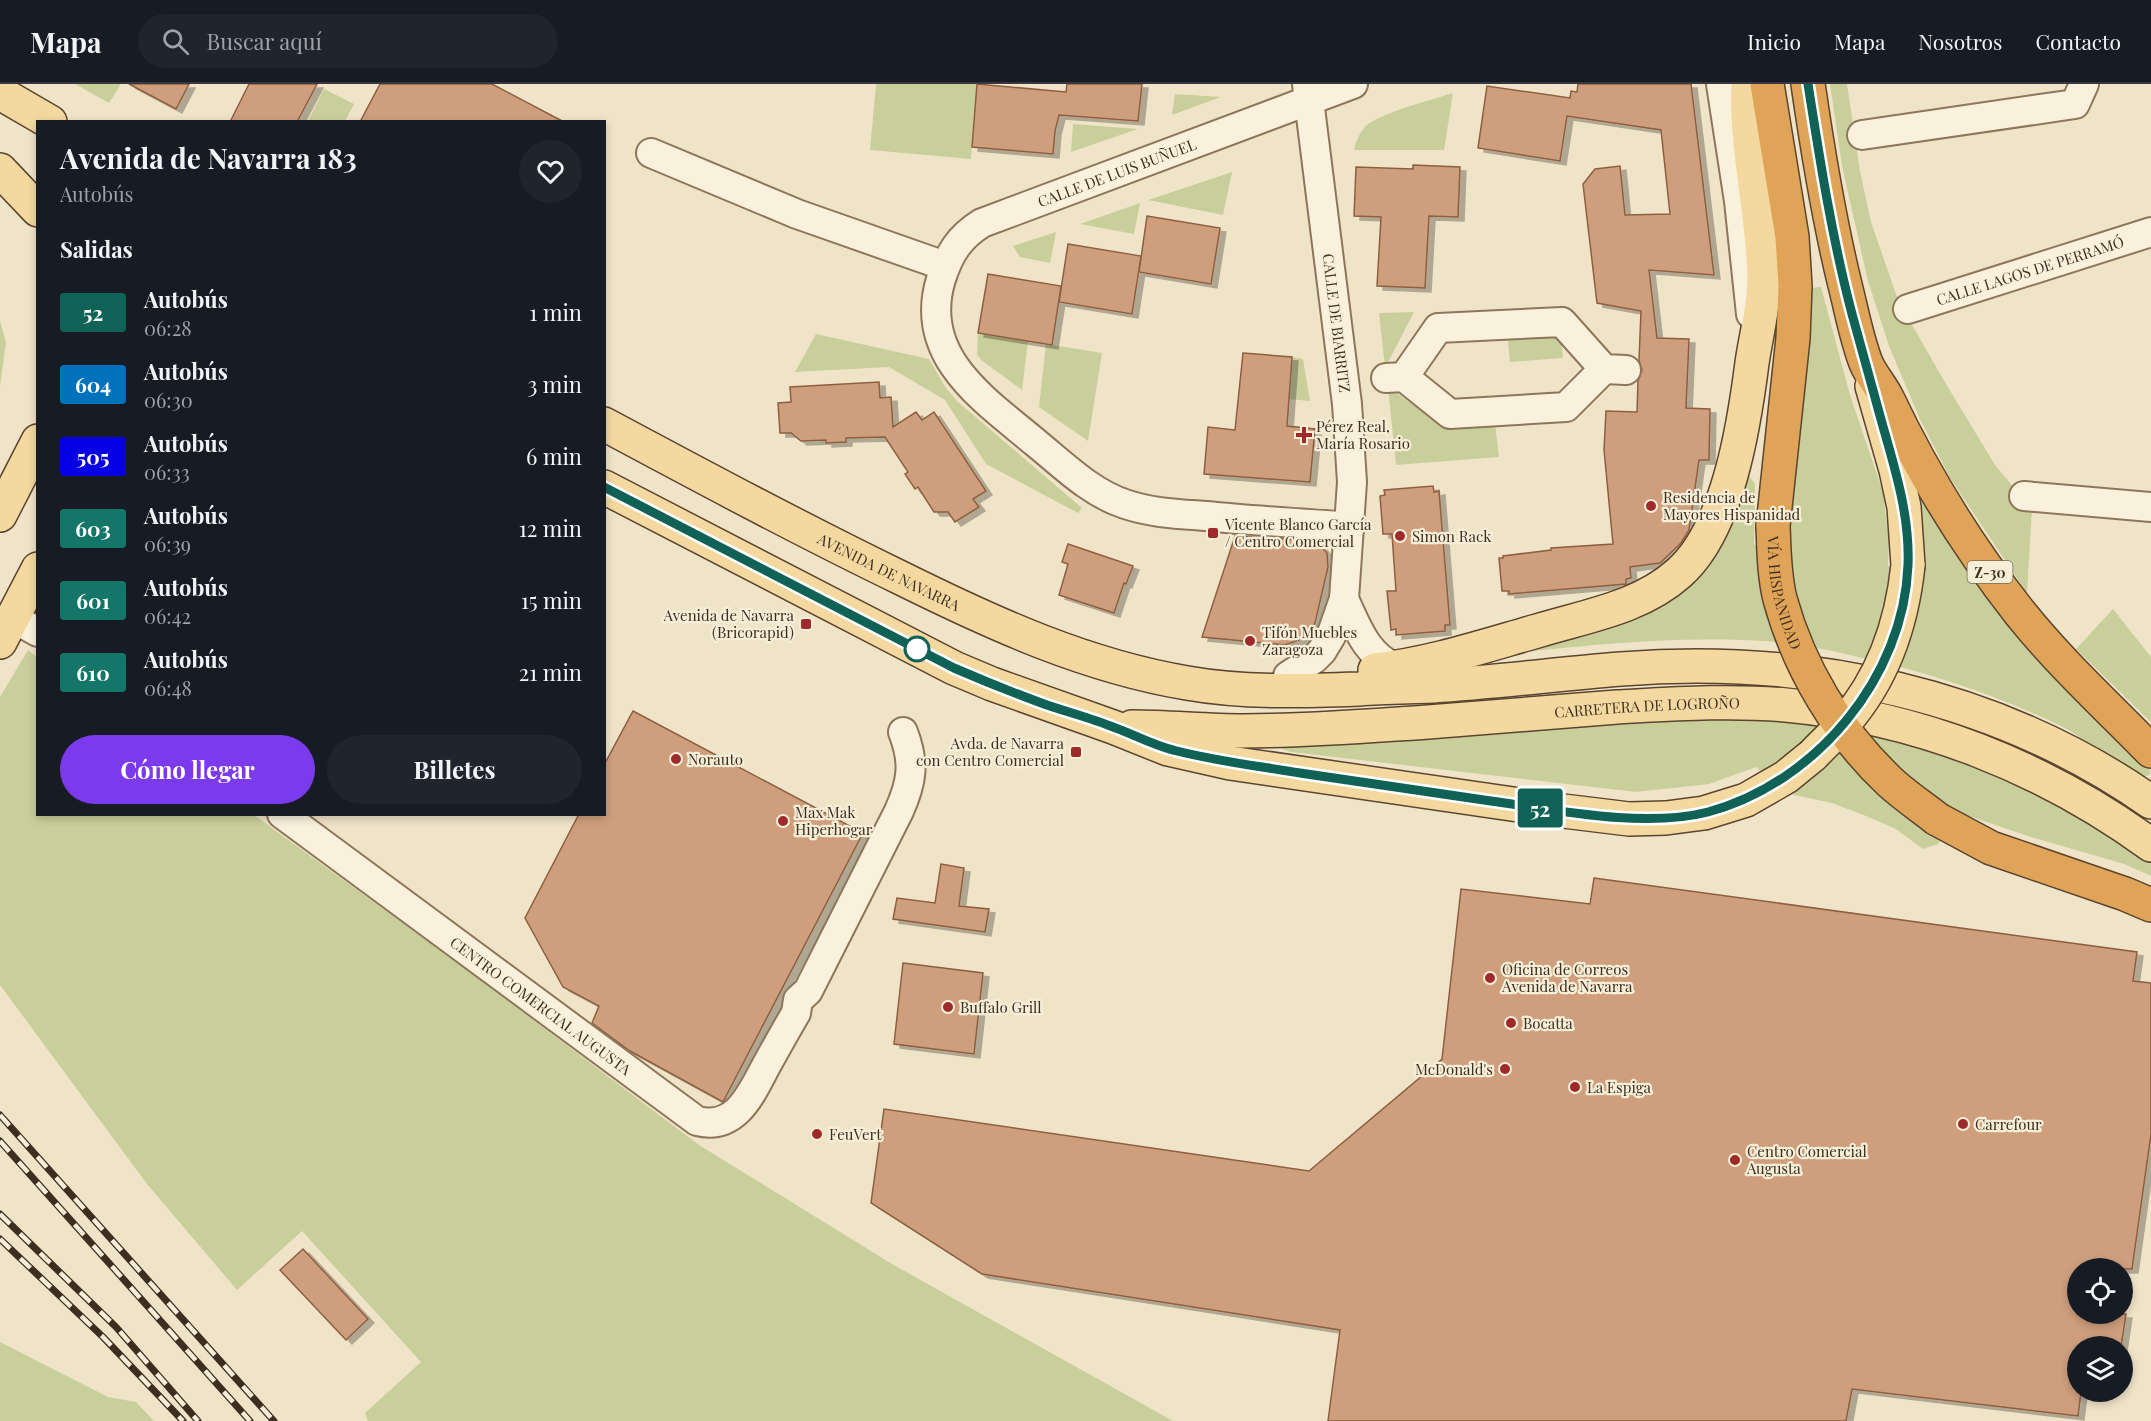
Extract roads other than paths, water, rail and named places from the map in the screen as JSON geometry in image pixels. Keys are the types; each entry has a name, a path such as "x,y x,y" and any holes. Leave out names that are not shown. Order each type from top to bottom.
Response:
{"highway":[{"name":"VÍA HISPANIDAD","path":"1767,84 1792,237 1795,286 1793,338 1773,526 1774,562 1780,597 1796,645 1810,676 1845,731 1867,759 1892,784 1937,819 1991,848 2151,905"},
{"name":"Z-30","path":"1808,84 1822,178 1836,250 1867,364 1934,488 1984,564 2021,614 2058,657 2151,751"}],"main road":[{"path":"1190,684 1238,678 1396,668 1472,650 1613,609 1647,596 1680,572 1697,553 1723,499 1744,416 1763,301 1764,277 1748,130 1748,84"},
{"path":"0,93 47,120"},
{"path":"0,162 36,182"},
{"path":"0,170 36,208"},
{"name":"Z-30","path":"1113,727 1168,749 1230,763 1629,819 1666,818 1704,813 1746,800 1786,777 1813,755 1845,722 1868,690 1884,662 1900,618 1908,564 1904,507 1867,364"},
{"name":"AVENIDA DE NAVARRA","path":"606,425 820,539 1008,629 1088,658 1190,684"},
{"path":"0,515 36,445"},
{"path":"606,488 954,668 1045,704 1113,727"},
{"path":"13,627 36,575"},
{"path":"1190,684 1236,689 1308,691 1432,686 1624,668 1703,666 1774,669 1837,676 1949,702 2019,728 2084,760 2151,802"},
{"name":"CARRETERA DE LOGROÑO","path":"1113,727 1252,731 1426,722 1680,703 1785,705 1837,711 1888,722 1957,742 2012,763 2064,788 2110,815 2151,844"}],"street":[{"name":"CALLE DE LUIS BUÑUEL","path":"1350,527 1172,513 1126,505 1108,498 1072,473 964,381 946,354 939,337 936,314 938,287 945,266 957,243 969,231 982,223 1308,92 1353,84"},
{"path":"1721,84 1739,201 1748,284 1752,363"},
{"path":"1862,135 2075,104 2084,84"},
{"name":"CALLE DE BIARRITZ","path":"1288,676 1314,659 1331,636 1344,599 1350,527 1351,449 1347,404 1308,92"},
{"path":"651,153 797,214 945,266"},
{"name":"CALLE LAGOS DE PERRAMÓ","path":"1908,309 2151,232"},
{"path":"1562,322 1615,369 1566,407 1504,417 1450,414 1395,377 1438,328 1562,322"},
{"path":"2024,496 2151,507"},
{"path":"1344,599 1367,646 1379,658 1396,668"},
{"name":"CENTRO COMERCIAL AUGUSTA","path":"285,816 696,1121 707,1124 717,1123 742,1106 796,1012 798,1000 808,991 907,793 911,778 911,760 903,732"}],"railway":[{"path":"0,1115 274,1421"},
{"path":"0,1141 250,1421"},
{"path":"0,1214 116,1327 198,1421"},
{"path":"0,1239 103,1337 183,1421"}],"place":[{"name":"Pérez Real, María Rosario","path":"1304,435"},
{"name":"Residencia de Mayores Hispanidad","path":"1651,506"},
{"name":"Vicente Blanco García / Centro Comercial","path":"1213,533"},
{"name":"Simon Rack","path":"1400,536"},
{"name":"Avenida de Navarra (Bricorapid)","path":"806,624"},
{"name":"Tifón Muebles Zaragoza","path":"1250,641"},
{"name":"Avda. de Navarra con Centro Comercial","path":"1076,752"},
{"name":"Norauto","path":"676,759"},
{"name":"Max Mak Hiperhogar","path":"783,821"},
{"name":"Oficina de Correos Avenida de Navarra","path":"1490,978"},
{"name":"Buffalo Grill","path":"948,1007"},
{"name":"Bocatta","path":"1511,1023"},
{"name":"McDonald's","path":"1505,1069"},
{"name":"La Espiga","path":"1575,1087"},
{"name":"Carrefour","path":"1963,1124"},
{"name":"FeuVert","path":"817,1134"},
{"name":"Centro Comercial Augusta","path":"1735,1160"}]}
